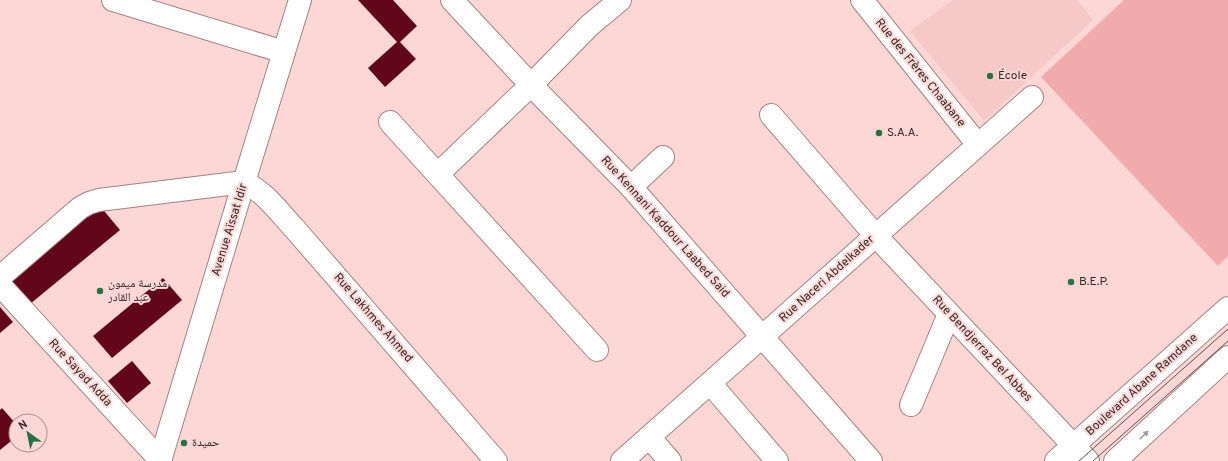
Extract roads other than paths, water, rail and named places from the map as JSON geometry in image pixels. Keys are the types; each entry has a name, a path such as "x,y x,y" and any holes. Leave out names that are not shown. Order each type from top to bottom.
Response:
{"street":[{"path":"113,0 284,52"},
{"name":"Avenue Aïssat Idir","path":"161,461 300,0"},
{"name":"Rue Kennani Kaddour Laabed Said","path":"452,0 631,187 871,461"},
{"path":"438,174 590,25 620,0"},
{"name":"Rue des Frères Chaabane","path":"862,0 978,145"},
{"name":"Rue Naceri Abdelkader","path":"622,461 1032,97"},
{"name":"Rue Bendjerraz Bel Abbes","path":"771,115 876,236 1081,453"},
{"path":"390,122 597,350"},
{"path":"631,187 663,157"},
{"path":"0,277 80,208 90,203 99,200 244,182"},
{"name":"Rue Lakhmes Ahmed","path":"244,182 251,185 265,197 294,228 496,461"},
{"name":"Rue Sayad Adda","path":"0,286 161,461"},
{"name":"Boulevard Abane Ramdane","path":"1056,461 1081,453 1228,308"},
{"path":"911,405 949,314"},
{"path":"1115,461 1228,357"},
{"path":"710,383 777,461"},
{"path":"649,437 670,461"}],"tram line":[{"path":"1079,461 1228,329"},
{"path":"1093,461 1228,341"}],"place":[{"name":"École","path":"990,76"},
{"name":"S.A.A.","path":"879,133"},
{"name":"B.E.P.","path":"1071,282"},
{"name":"مدرسة ميمون عبد القادر","path":"100,291"},
{"name":"حميدة","path":"184,443"}]}
